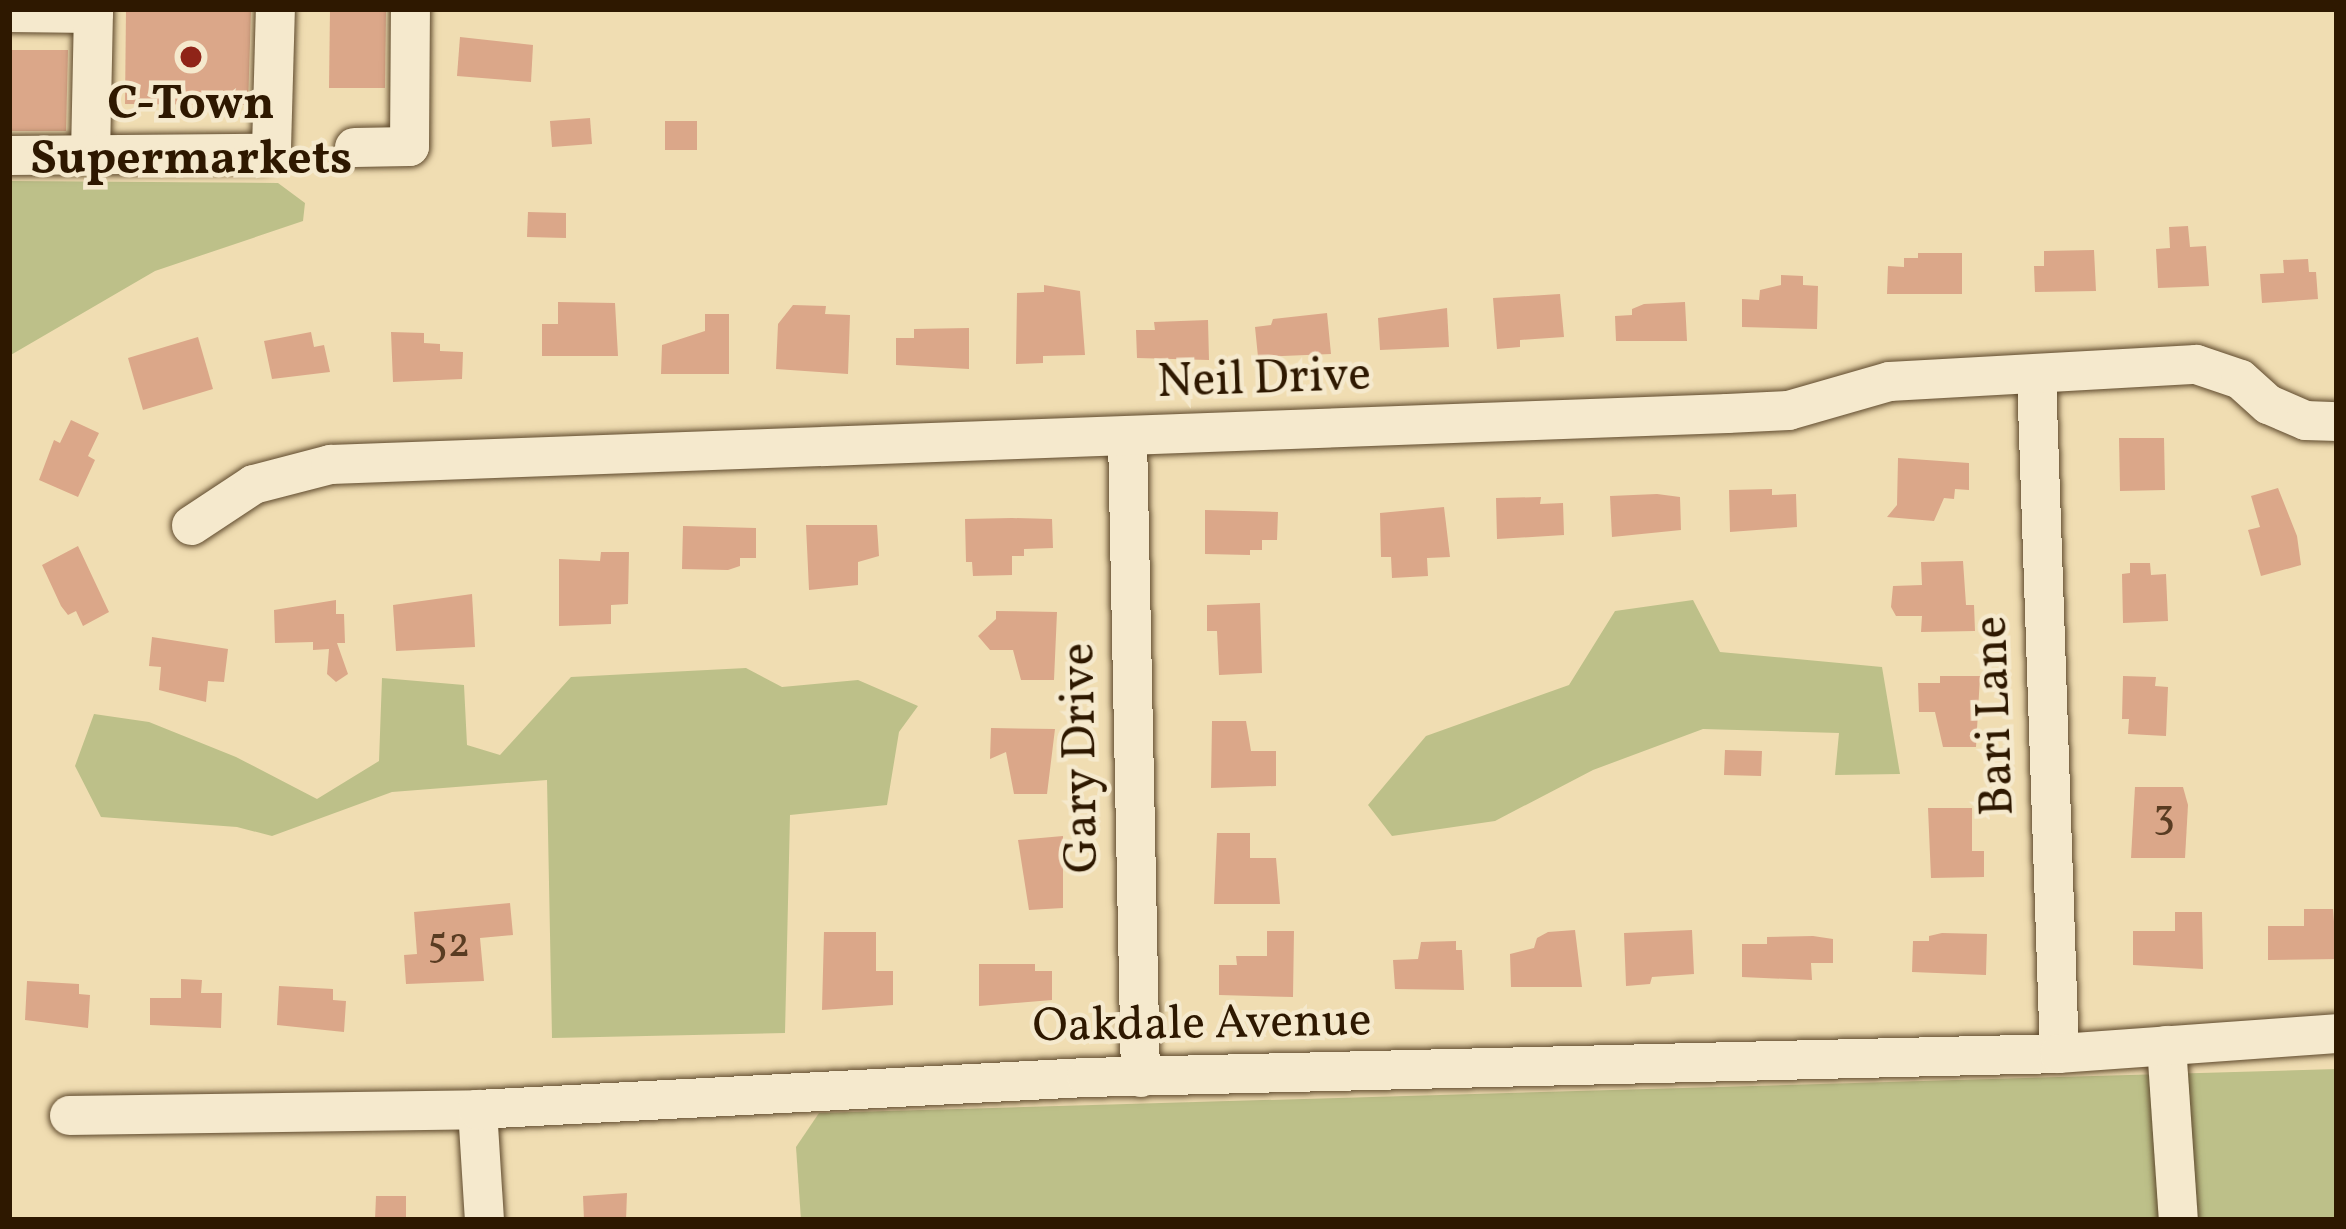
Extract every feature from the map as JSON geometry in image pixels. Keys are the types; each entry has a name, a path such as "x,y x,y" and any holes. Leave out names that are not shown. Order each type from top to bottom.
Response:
{"street":[{"path":"9,155 261,153 271,148 275,9"},
{"path":"354,147 409,146 410,9"},
{"path":"9,12 93,11 90,154"},
{"name":"Neil Drive","path":"191,525 253,484 330,464 1788,410 1889,381 2196,364 2240,379 2268,404 2305,420 2337,421"},
{"name":"Bari Lane","path":"2036,375 2059,1053"},
{"name":"Gary Drive","path":"1126,436 1140,1077"},
{"name":"Oakdale Avenue","path":"69,1115 477,1108 1140,1077 2059,1053 2337,1033"},
{"path":"2167,1045 2178,1220"},
{"path":"477,1108 484,1220"}],"green space":[{"path":"9,181 278,183 305,203 303,221 155,271 9,356"},
{"path":"1693,600 1720,652 1882,667 1900,774 1835,775 1839,733 1703,729 1593,770 1495,821 1392,836 1368,805 1426,736 1569,685 1615,611"},
{"path":"746,668 782,687 858,680 918,706 899,732 887,805 790,815 785,1033 552,1038 547,780 392,792 272,836 237,827 101,817 75,766 94,714 149,722 236,757 317,799 379,761 382,678 464,685 467,745 500,755 571,677"},
{"path":"2337,1069 2337,1220 801,1220 796,1147 819,1113"}],"building":[{"name":"C‑Town Supermarkets","path":"126,9 251,9 248,105 125,104"},
{"path":"330,9 386,9 385,88 329,88"},
{"path":"460,37 533,45 531,82 457,76"},
{"path":"9,50 68,50 66,131 9,131"},
{"path":"590,118 592,144 552,147 550,121"},
{"path":"665,121 697,121 697,150 665,150"},
{"path":"528,212 566,213 566,238 527,237"},
{"path":"2188,226 2190,247 2206,246 2209,286 2158,288 2156,249 2170,248 2169,227"},
{"path":"2094,250 2096,291 2035,292 2034,266 2044,266 2044,251"},
{"path":"1918,253 1962,253 1962,294 1887,294 1888,266 1904,267 1904,258 1918,258"},
{"path":"2308,259 2309,272 2316,272 2318,299 2262,303 2260,274 2284,273 2283,260"},
{"path":"1781,275 1803,276 1803,285 1818,286 1817,329 1742,327 1742,299 1759,300 1760,290 1781,285"},
{"path":"1044,285 1080,291 1085,355 1043,356 1043,363 1016,364 1017,293 1044,292"},
{"path":"1560,294 1564,337 1520,340 1520,347 1497,349 1493,298"},
{"path":"558,302 615,303 618,356 542,356 542,324 558,324"},
{"path":"1685,302 1687,341 1616,341 1615,316 1632,315 1632,309 1644,304"},
{"path":"793,305 826,306 825,314 850,315 848,374 776,369 778,324"},
{"path":"1447,308 1449,347 1380,350 1378,318"},
{"path":"1327,313 1331,354 1258,357 1255,327 1271,325 1273,319"},
{"path":"705,314 729,314 729,374 661,374 662,345 705,331"},
{"path":"1208,320 1209,360 1137,358 1136,330 1155,330 1154,322"},
{"path":"969,328 969,369 896,365 896,338 914,338 914,329"},
{"path":"311,332 314,347 324,345 330,372 272,379 264,341"},
{"path":"391,332 424,333 424,343 440,344 440,351 463,352 462,379 393,382"},
{"path":"198,337 213,389 143,410 128,358"},
{"path":"71,420 99,433 88,456 95,460 78,497 39,480 54,440 60,443"},
{"path":"2119,438 2164,438 2165,490 2120,491"},
{"path":"1898,458 1969,463 1969,490 1955,489 1954,499 1944,498 1934,521 1887,517 1897,505"},
{"path":"2278,488 2297,536 2301,565 2261,576 2248,530 2260,527 2251,496"},
{"path":"1772,489 1772,495 1796,494 1797,527 1730,532 1729,490"},
{"path":"1610,496 1680,497 1681,530 1612,537"},
{"path":"1541,497 1540,504 1563,503 1564,535 1497,539 1496,498"},
{"path":"1444,507 1450,557 1427,558 1428,576 1392,578 1391,557 1381,557 1380,513"},
{"path":"1205,510 1278,512 1277,540 1262,540 1262,550 1250,550 1250,555 1205,554"},
{"path":"965,519 1052,519 1053,548 1024,549 1024,556 1012,556 1012,575 973,576 972,562 966,562"},
{"path":"806,525 877,525 879,556 858,562 858,585 809,590"},
{"path":"683,526 756,528 756,558 740,558 740,566 728,570 682,569"},
{"path":"78,546 109,612 83,626 76,611 68,615 61,606 42,565"},
{"path":"601,552 629,552 628,604 611,605 611,624 559,626 559,559 600,561"},
{"path":"1963,561 1966,605 1974,605 1975,631 1921,632 1922,616 1896,616 1891,607 1893,586 1922,585 1921,562"},
{"path":"2130,563 2150,563 2151,575 2166,574 2168,621 2123,623 2122,574 2130,573"},
{"path":"472,594 475,647 396,651 393,605"},
{"path":"336,600 336,614 344,614 345,643 337,643 348,674 336,682 327,674 329,649 313,650 313,642 275,643 274,610"},
{"path":"1260,603 1262,673 1219,675 1217,631 1207,631 1207,605"},
{"path":"996,611 1057,612 1054,680 1021,680 1013,650 990,650 978,636 996,619"},
{"path":"152,637 228,649 224,682 208,681 206,702 159,690 161,667 149,666"},
{"path":"1940,676 1980,676 1976,747 1943,747 1935,712 1919,712 1918,683 1940,683"},
{"path":"2123,676 2156,677 2155,686 2168,687 2166,736 2128,734 2129,719 2122,719"},
{"path":"1212,721 1246,721 1251,751 1276,751 1276,786 1211,788"},
{"path":"991,728 1055,729 1047,794 1014,794 1006,752 990,759"},
{"path":"1725,750 1762,751 1761,776 1724,775"},
{"path":"2135,787 2183,787 2188,805 2185,858 2131,858"},
{"path":"1928,808 1972,808 1972,851 1984,851 1984,877 1931,878"},
{"path":"1217,833 1250,833 1250,858 1276,858 1280,904 1214,904"},
{"path":"1063,836 1063,908 1029,910 1018,840"},
{"path":"510,903 513,935 480,938 484,981 406,984 404,955 417,954 414,912"},
{"path":"2304,909 2333,909 2337,959 2268,960 2268,926 2304,926"},
{"path":"2175,912 2202,912 2203,969 2133,965 2133,931 2175,931"},
{"path":"1575,930 1582,987 1511,987 1510,954 1534,948 1537,938 1548,932"},
{"path":"1692,930 1694,974 1652,977 1650,984 1626,986 1624,933"},
{"path":"1267,931 1294,931 1293,997 1219,995 1219,965 1237,965 1236,956 1267,956"},
{"path":"824,932 876,932 876,971 893,971 893,1005 822,1010"},
{"path":"1987,934 1986,975 1912,972 1913,941 1929,941 1929,936"},
{"path":"1767,937 1833,939 1833,963 1811,963 1812,980 1742,977 1742,944 1767,944"},
{"path":"1456,941 1456,950 1462,950 1464,990 1395,989 1393,960 1418,959 1421,942"},
{"path":"979,964 1035,964 1035,971 1052,971 1052,1000 979,1006"},
{"path":"181,979 202,980 201,993 222,993 221,1028 150,1025 150,998 181,998"},
{"path":"27,981 79,984 79,994 90,995 88,1028 25,1020"},
{"path":"279,986 333,989 333,1000 346,1001 344,1032 277,1025"},
{"path":"627,1193 626,1220 584,1220 583,1196"},
{"path":"376,1196 406,1196 406,1220 375,1220"}],"place":[{"name":"C‑Town Supermarkets","path":"191,57"}]}
